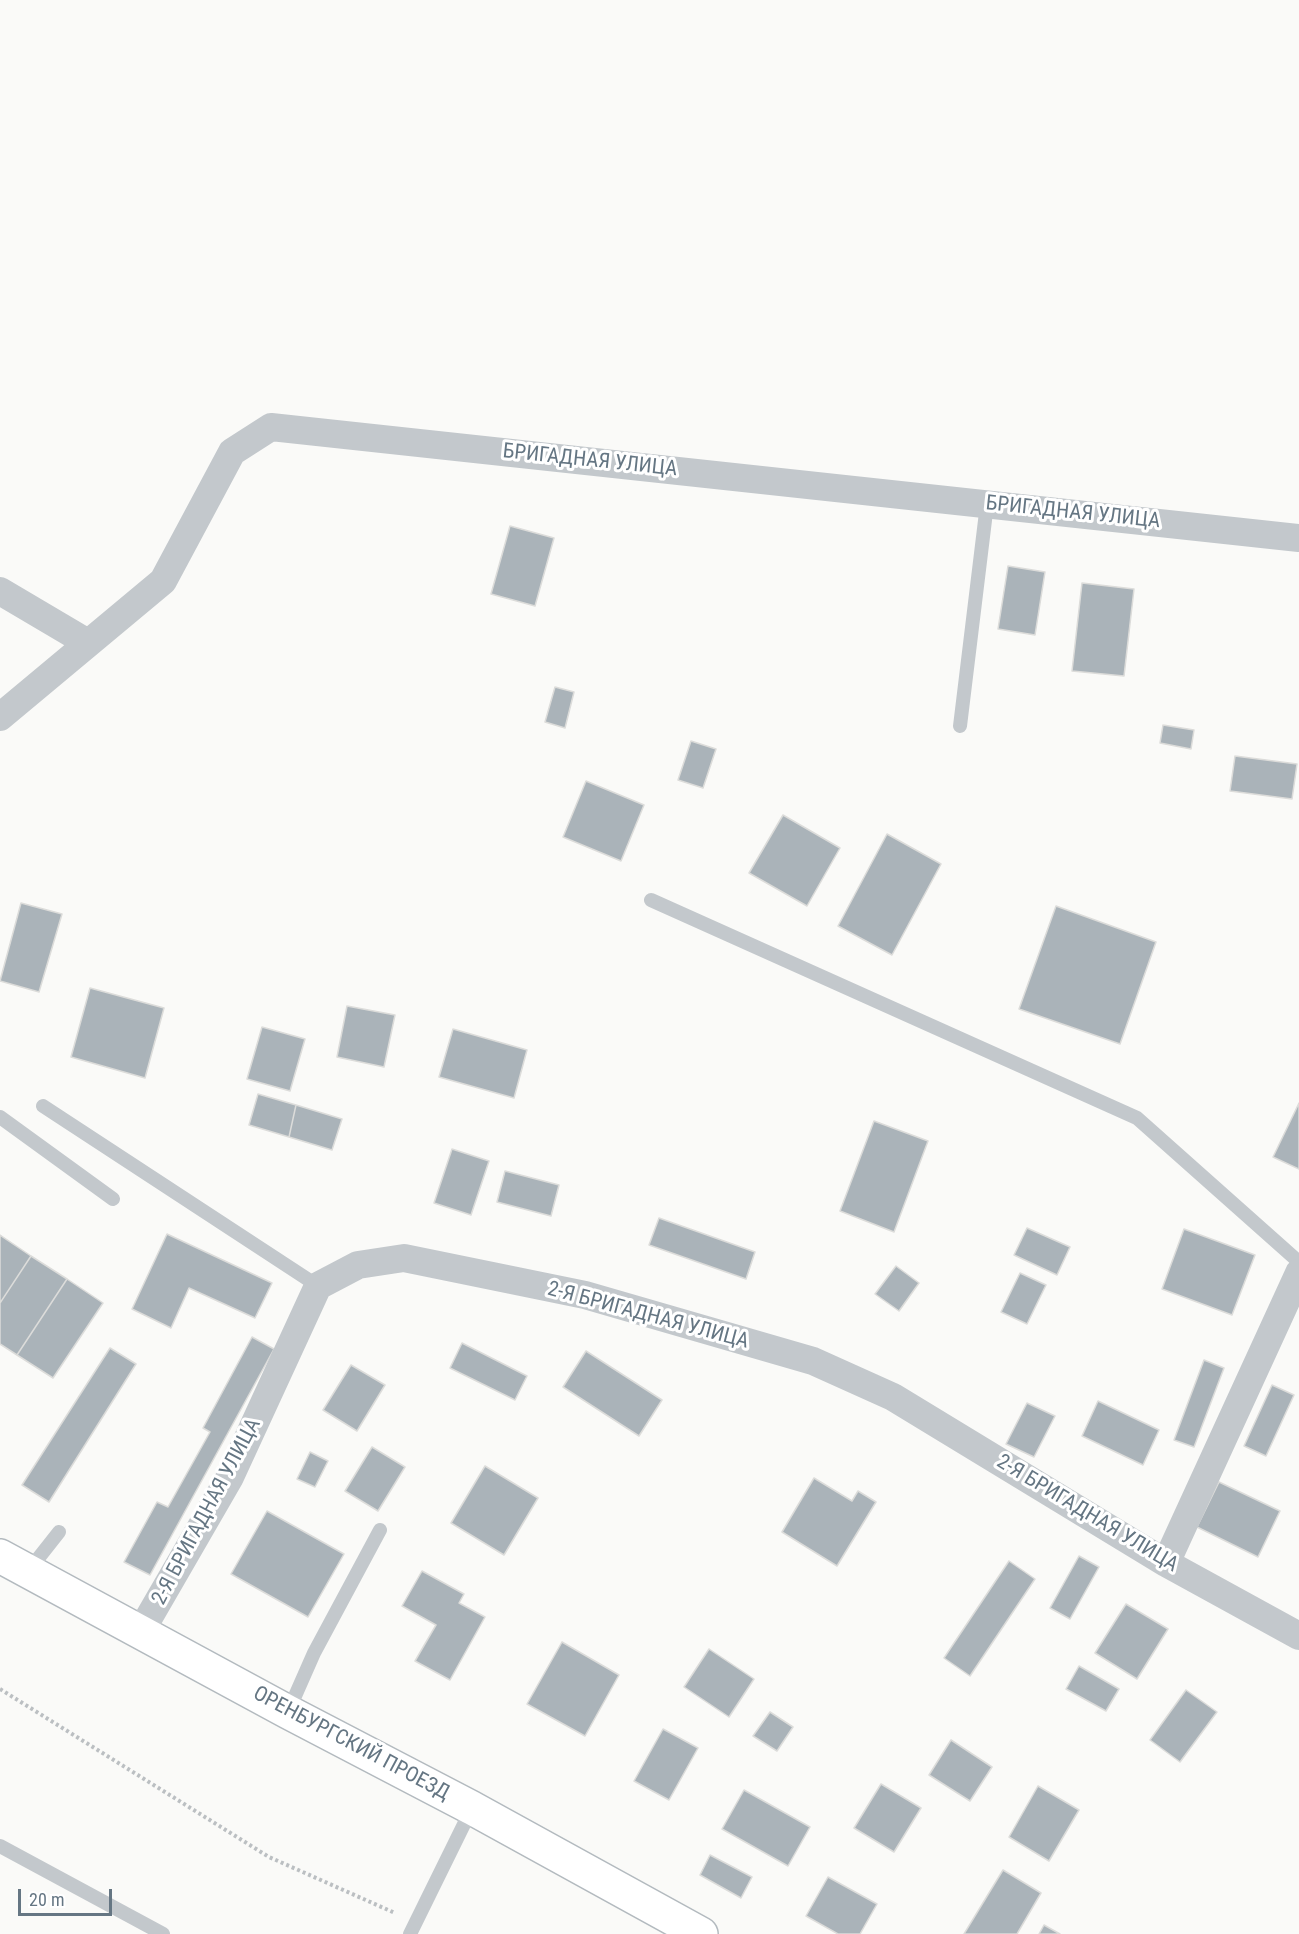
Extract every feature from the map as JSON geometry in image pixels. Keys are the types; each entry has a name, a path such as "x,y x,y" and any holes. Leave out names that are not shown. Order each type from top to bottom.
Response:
{"main road":[{"name":"ОРЕНБУРГСКИЙ ПРОЕЗД","path":"0,1556 288,1712 472,1808 701,1934"}],"street":[{"name":"БРИГАДНАЯ УЛИЦА","path":"0,717 163,581 232,452 271,427 1299,538"},
{"path":"0,591 88,643"},
{"name":"2-Я БРИГАДНАЯ УЛИЦА","path":"141,1631 230,1477 318,1286 358,1265 404,1258 585,1295 813,1361 893,1396 1166,1563 1299,1636"},
{"path":"1166,1563 1299,1273"}],"lane":[{"path":"960,726 987,504"},
{"path":"651,900 1137,1118 1299,1262"},
{"path":"43,1106 318,1286"},
{"path":"0,1117 114,1199"},
{"path":"288,1712 314,1653 380,1530"},
{"path":"29,1570 59,1532"},
{"path":"413,1928 472,1808"},
{"path":"0,1845 163,1934"}],"path":[{"path":"0,1689 269,1857 413,1928"}],"building":[{"path":"510,526 554,538 535,606 491,594"},
{"path":"1008,566 1045,572 1035,635 998,629"},
{"path":"1082,583 1134,589 1124,676 1072,671"},
{"path":"555,687 574,692 565,728 545,722"},
{"path":"1163,725 1194,730 1191,749 1160,743"},
{"path":"691,741 716,749 703,788 678,780"},
{"path":"1235,756 1297,764 1292,799 1230,791"},
{"path":"586,781 644,805 621,861 563,837"},
{"path":"783,815 840,848 807,906 749,873"},
{"path":"887,834 941,864 892,955 838,926"},
{"path":"21,903 62,914 39,992 0,981"},
{"path":"1056,906 1156,942 1120,1044 1019,1009"},
{"path":"90,988 164,1008 145,1078 71,1057"},
{"path":"347,1006 395,1015 384,1067 337,1057"},
{"path":"262,1027 305,1039 290,1091 247,1079"},
{"path":"453,1029 527,1050 514,1098 439,1077"},
{"path":"258,1094 296,1105 289,1137 249,1125"},
{"path":"1299,1103 1299,1169 1273,1157"},
{"path":"296,1105 342,1119 332,1150 289,1137"},
{"path":"874,1121 928,1141 894,1232 840,1211"},
{"path":"452,1149 489,1161 471,1215 434,1203"},
{"path":"505,1171 559,1185 551,1216 497,1202"},
{"path":"659,1218 755,1252 746,1279 649,1245"},
{"path":"1027,1228 1070,1247 1057,1275 1014,1255"},
{"path":"1184,1229 1255,1255 1232,1315 1162,1289"},
{"path":"167,1234 272,1283 255,1318 189,1288 171,1328 132,1309"},
{"path":"0,1235 31,1256 0,1303"},
{"path":"31,1256 67,1279 17,1355 0,1344 0,1303"},
{"path":"896,1266 919,1283 899,1311 875,1294"},
{"path":"1020,1273 1046,1285 1027,1324 1001,1312"},
{"path":"67,1279 103,1303 53,1378 17,1355"},
{"path":"252,1337 274,1349 150,1575 124,1562 157,1502 168,1507 210,1432 203,1428"},
{"path":"462,1343 527,1376 515,1400 450,1368"},
{"path":"110,1348 136,1364 49,1502 22,1485"},
{"path":"586,1351 662,1400 639,1436 563,1387"},
{"path":"1204,1360 1224,1368 1194,1447 1174,1440"},
{"path":"351,1365 385,1385 357,1431 323,1410"},
{"path":"1272,1385 1294,1395 1266,1456 1244,1446"},
{"path":"1098,1401 1159,1430 1143,1465 1082,1436"},
{"path":"1027,1403 1055,1416 1034,1457 1006,1444"},
{"path":"372,1447 405,1467 378,1511 345,1491"},
{"path":"310,1452 328,1461 315,1487 297,1479"},
{"path":"485,1466 538,1498 504,1555 451,1523"},
{"path":"814,1478 852,1501 858,1491 876,1502 837,1566 782,1532"},
{"path":"1219,1482 1280,1511 1258,1557 1197,1527"},
{"path":"267,1511 344,1554 308,1617 231,1574"},
{"path":"1079,1556 1099,1567 1070,1619 1050,1608"},
{"path":"1009,1561 1035,1579 970,1676 944,1658"},
{"path":"422,1571 464,1594 459,1603 485,1617 450,1680 415,1661 436,1625 402,1606"},
{"path":"1126,1604 1168,1629 1137,1679 1095,1653"},
{"path":"562,1642 619,1675 585,1736 527,1704"},
{"path":"709,1649 754,1679 729,1717 684,1687"},
{"path":"1079,1666 1119,1689 1106,1711 1066,1689"},
{"path":"1186,1690 1217,1712 1180,1762 1150,1740"},
{"path":"770,1712 793,1727 777,1751 753,1736"},
{"path":"663,1729 698,1748 669,1800 634,1781"},
{"path":"951,1740 992,1767 970,1801 929,1775"},
{"path":"881,1784 921,1808 894,1852 854,1828"},
{"path":"1038,1786 1079,1810 1049,1861 1009,1837"},
{"path":"744,1790 810,1827 788,1866 722,1829"},
{"path":"710,1855 752,1877 741,1898 700,1875"},
{"path":"1003,1870 1041,1893 1017,1934 964,1934"},
{"path":"828,1877 877,1904 860,1934 838,1934 806,1916"},
{"path":"1044,1925 1060,1934 1039,1934"}]}
